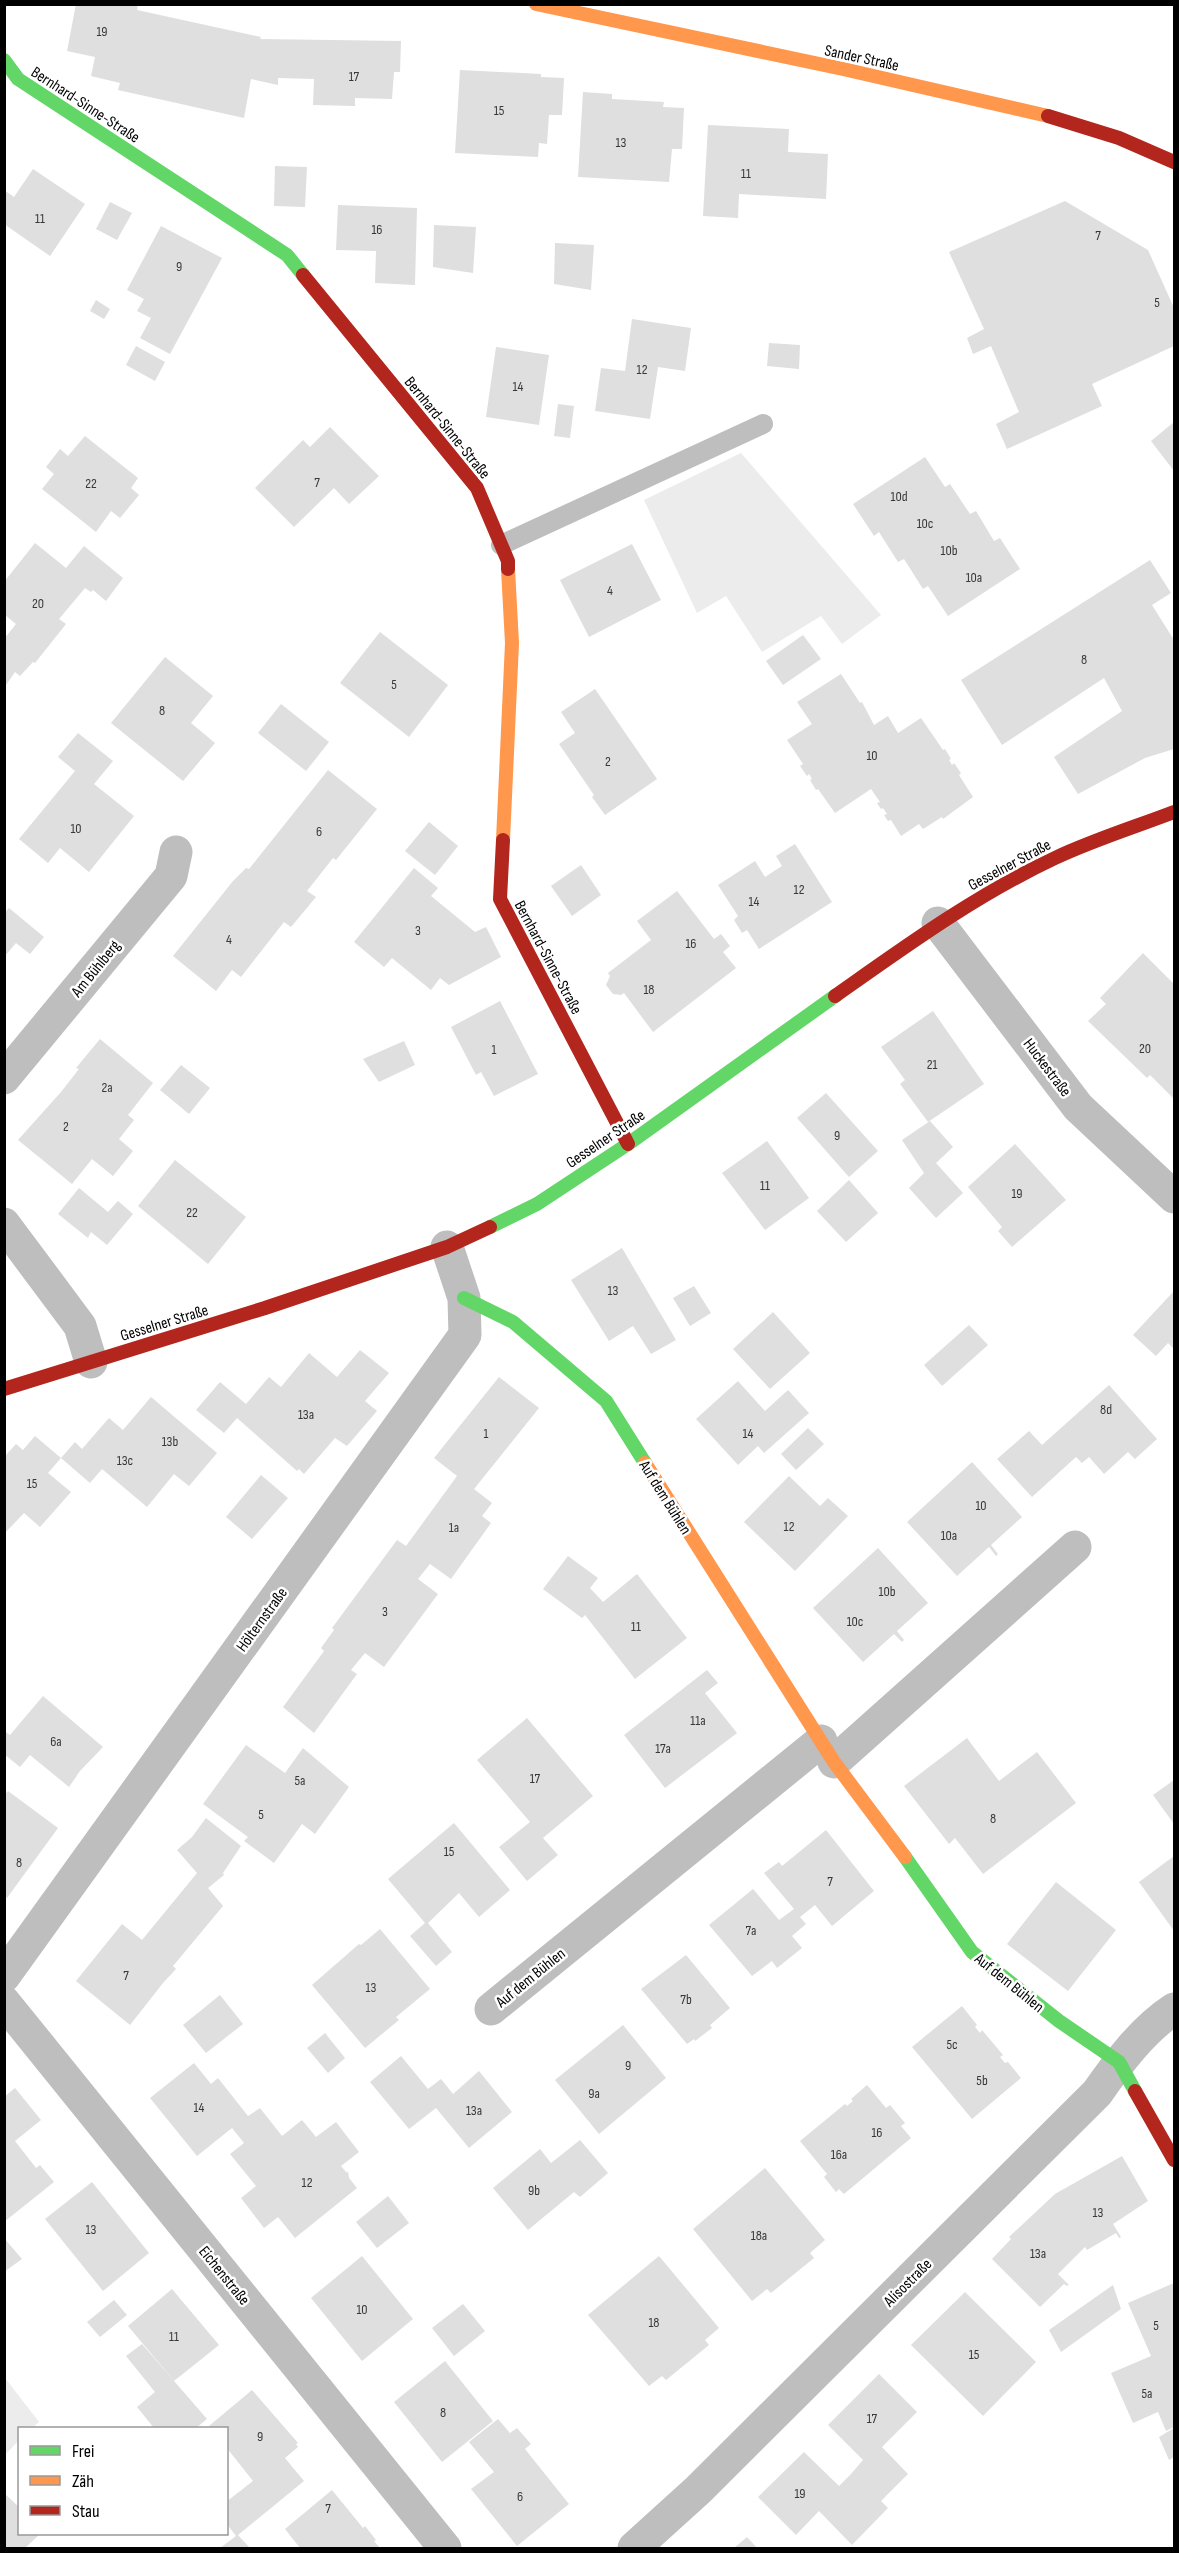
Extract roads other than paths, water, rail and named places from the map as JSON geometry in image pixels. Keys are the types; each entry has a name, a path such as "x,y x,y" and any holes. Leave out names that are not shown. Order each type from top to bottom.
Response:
{"street":[{"name":"Sander Straße","path":"536,4 909,84 1078,123 1174,162"},
{"name":"Bernhard-Sinne-Straße","path":"4,60 18,79 287,255 477,488 508,561 512,643 500,899 628,1144"},
{"name":"Gesselner Straße","path":"4,1389 265,1308 447,1247 537,1204 628,1144 938,923 991,891 1056,857 1174,812"},
{"name":"Am Bühlberg","path":"4,1078 171,876 176,852"},
{"name":"Huckestraße","path":"938,923 1078,1107 1174,1197"},
{"path":"4,1224 80,1326 91,1362"},
{"name":"Hölternstraße","path":"4,1976 465,1335 464,1298 447,1247"},
{"name":"Auf dem Bühlen","path":"464,1298 513,1322 606,1401 827,1752 972,1952 1059,2021 1119,2062 1174,2160"},
{"name":"Auf dem Bühlen","path":"491,2009 827,1752 1075,1547"},
{"name":"Eichenstraße","path":"4,2002 445,2548"},
{"name":"Alisostraße","path":"634,2548 698,2490 1097,2093 1119,2062 1164,2016 1174,2009"}],"lane":[{"path":"501,545 763,424"}]}
